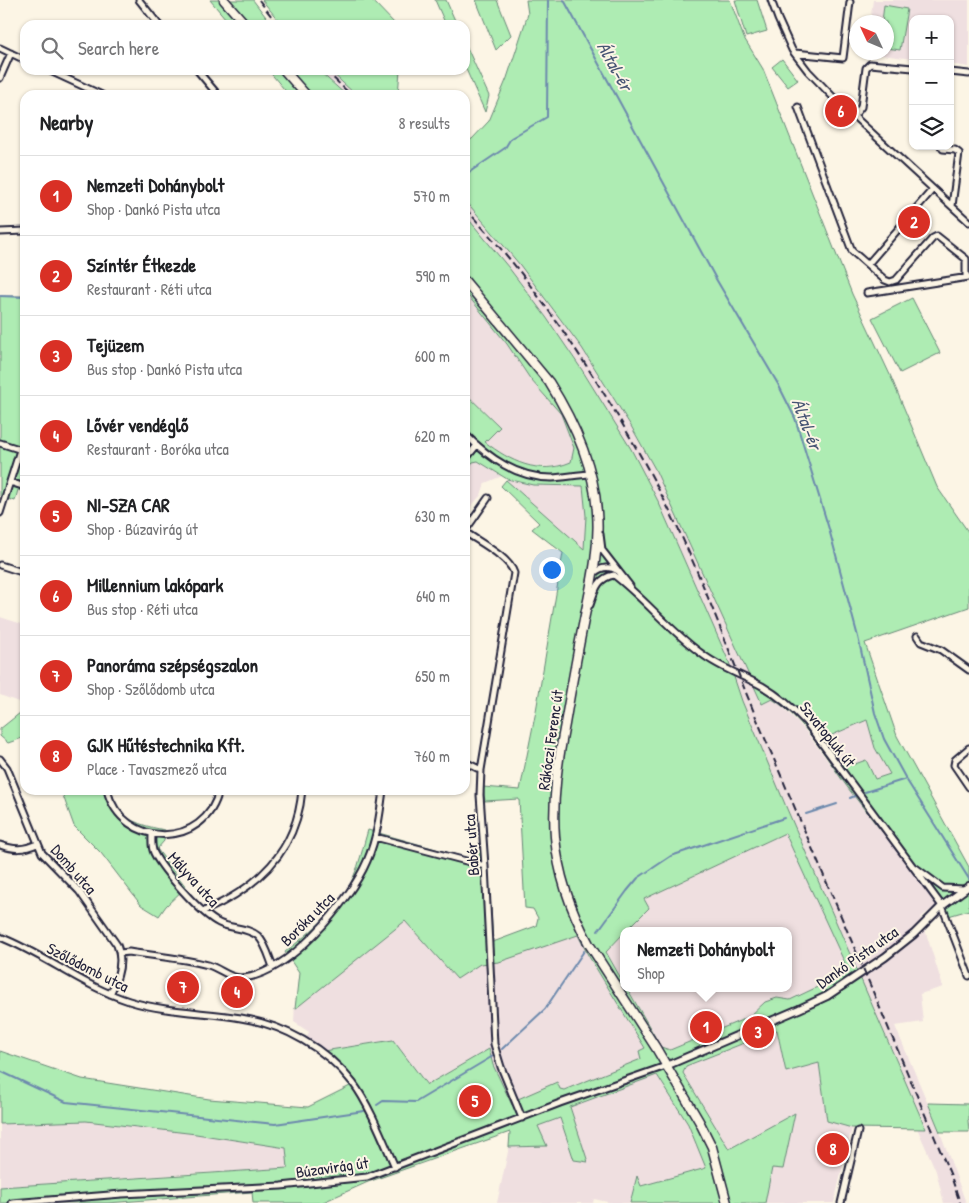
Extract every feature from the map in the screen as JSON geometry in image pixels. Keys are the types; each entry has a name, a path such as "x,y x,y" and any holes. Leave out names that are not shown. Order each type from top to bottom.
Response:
{"main road":[{"path":"224,0 242,20"},
{"path":"288,75 302,90"},
{"name":"Rákóczi Ferenc út","path":"470,287 549,382 567,413 580,442 590,474 597,512 596,571 582,632 556,777 554,821 559,864 569,902 580,928 598,959 656,1048 699,1121 712,1147 727,1203"}],"street":[{"path":"139,0 155,20"},
{"path":"771,0 795,53 808,71 969,222"},
{"path":"795,53 843,58 850,2"},
{"path":"0,48 20,58"},
{"path":"0,78 11,53"},
{"path":"854,116 861,107 866,68 870,64 909,68"},
{"path":"954,72 969,74"},
{"path":"59,75 91,90"},
{"path":"201,75 214,90"},
{"path":"798,107 852,251 885,280 890,282 896,280 933,238 937,236 966,259 968,277 867,292"},
{"path":"952,206 959,153 954,150"},
{"path":"868,264 934,189"},
{"path":"0,232 20,231"},
{"path":"470,439 504,465 531,476 551,478 590,474"},
{"path":"0,443 20,449"},
{"path":"470,454 477,445"},
{"path":"0,513 20,457"},
{"path":"10,482 20,485"},
{"path":"470,524 488,498"},
{"name":"Szvatopluk út","path":"597,512 602,550 633,590"},
{"name":"Babér utca","path":"470,535 512,567 514,574 480,770 480,798 494,1044 501,1068 522,1118"},
{"path":"0,565 20,571"},
{"path":"596,571 613,568 622,575"},
{"name":"Szvatopluk út","path":"596,571 614,575 633,590 675,633 702,655 713,663 762,686 781,698 806,722 942,906 969,976"},
{"path":"582,632 595,591 600,582 605,577 614,575"},
{"path":"917,636 921,642 941,650 969,670"},
{"path":"969,748 955,760 954,765 969,787"},
{"name":"Domb utca","path":"0,759 9,772 37,844 48,860 73,883 115,940 120,953"},
{"path":"470,765 480,770"},
{"path":"109,795 113,806 124,820 140,830 152,834 173,834 195,825 212,808 217,795"},
{"path":"204,911 242,891 270,867 294,826 302,795"},
{"name":"Boróka utca","path":"120,953 129,952 207,964 238,978 259,973 273,967 307,942 349,895 367,861 375,837 382,795"},
{"name":"Mályva utca","path":"152,834 152,848 173,879 204,911 220,924 250,931 257,935 267,950 273,967"},
{"path":"375,837 485,866"},
{"path":"0,845 22,849 37,844"},
{"name":"Szvatopluk út","path":"911,863 943,888 966,888"},
{"name":"Dankó Pista utca","path":"666,1066 827,996 921,928 942,906 966,888"},
{"name":"Szőlődomb utca","path":"0,937 110,994 126,1000 146,1006 261,1022 308,1043 330,1059 354,1084 395,1167"},
{"path":"110,994 120,970 120,953"},
{"name":"Búzavirág út","path":"12,1203 122,1194 290,1186 367,1177 666,1066"},
{"path":"841,1203 858,1130"}],"shaded area":[{"path":"873,0 969,0 969,67 954,65 954,15 909,15 909,58 894,57 894,15 871,15"},
{"path":"324,75 334,75 351,90 340,90"},
{"path":"470,206 520,265 582,348 631,426 655,469 762,704 772,699 780,704 804,729 851,792 940,903 921,917 943,987 920,994 923,1022 895,1026 940,1132 966,1203 944,1203 936,1171 917,1128 926,1128 787,809 742,701 729,662 658,501 582,370 546,317 470,221"},
{"path":"470,298 507,344 531,380 561,414 574,448 571,462 560,467 529,466 513,461 484,442 500,427 470,398"},
{"path":"478,461 502,476 485,483 481,495 470,507 470,465 473,462"},
{"path":"506,480 533,485 583,486 586,516 584,550"},
{"path":"0,617 20,623 20,703 0,695"},
{"path":"867,720 875,748 890,774 875,779 856,764 841,764 825,738"},
{"path":"785,833 849,972 790,1000 777,998 749,1017 670,1050 662,1047 629,992 792,992 792,927 630,927 649,908 643,899"},
{"path":"406,881 499,961 578,935 588,955 645,1048 639,1051 642,1060 564,1090 560,1089 557,1082 512,1105 493,1065 489,1049 427,1085 393,1040 317,1052 304,1044 309,1032 294,1022 295,1002"},
{"path":"620,937 620,977 606,952"},
{"path":"777,1030 786,1072 819,1063 827,1121 852,1128 834,1203 765,1203 772,1167 783,1169 795,1113 729,1149 683,1073 686,1066"},
{"path":"657,1075 688,1124 706,1168 641,1186 637,1177 630,1203 612,1203 594,1199 593,1203 497,1203 509,1147 547,1146 538,1126 560,1118 574,1160 587,1162 570,1107"},
{"path":"86,1121 196,1134 286,1148 288,1169 0,1187 0,1124"}],"green space":[{"path":"210,0 253,0 268,20 227,20"},
{"path":"262,0 372,0 391,20 278,20"},
{"path":"435,0 446,0 455,20 444,20"},
{"path":"476,0 497,0 511,35 496,50"},
{"path":"526,0 730,0 744,38 763,69 852,294 891,377 937,487 969,533 969,607 865,643 897,736 969,867 969,910 945,917 940,903 862,806 815,741 795,717 772,699 762,704 655,469 631,426 582,348 520,265 470,206 470,140 489,121 507,78 528,14","holes":["867,720 875,748 890,774 875,779 866,760 855,764 841,764 825,738"]},
{"path":"735,0 757,0 767,31 746,37"},
{"path":"884,5 907,9 900,50 894,49 894,15 883,15"},
{"path":"470,54 489,96 485,112 469,75"},
{"path":"782,59 798,80 788,87 772,67"},
{"path":"272,75 324,75 340,90 285,90"},
{"path":"334,75 400,75 398,90 351,90"},
{"path":"470,221 546,317 582,370 631,449 658,501 729,662 742,701 787,809 926,1129 852,1128 827,1121 819,1063 786,1072 777,1030 686,1066 683,1073 729,1149 795,1113 783,1169 772,1168 765,1203 630,1203 637,1176 641,1186 706,1168 688,1124 657,1075 570,1107 588,1162 574,1160 560,1118 538,1126 547,1146 509,1147 510,1132 368,1182 321,1203 253,1203 252,1192 107,1203 0,1203 0,1187 288,1168 286,1148 196,1134 86,1121 0,1124 0,1051 82,1079 209,1099 308,1107 350,1086 330,1062 317,1052 393,1040 427,1085 489,1049 493,1065 512,1105 518,1099 557,1082 560,1089 564,1090 641,1059 639,1051 645,1048 588,955 578,935 499,962 480,964 457,979 405,921 295,1009 299,973 285,952 324,919 340,900 360,860 368,830 468,858 487,845 493,942 536,926 538,918 533,909 525,908 519,799 485,801 483,787 520,790 536,711 563,553 532,529 539,523 501,486 506,480 584,549 586,516 583,486 533,485 507,479 478,461 473,462 470,465 470,398 500,427 485,442 504,455 536,467 559,466 571,462 574,448 561,414 531,380 507,344 470,298"},
{"path":"0,296 20,296 20,491 18,490 15,501 0,496"},
{"path":"912,298 940,353 900,373 872,318"},
{"path":"20,713 20,739 8,743 0,736 0,729"},
{"path":"63,795 113,795 118,809 128,818 146,826 165,830 164,841 157,849 186,887 166,906 159,916 141,905 101,853 74,826"},
{"path":"928,1103 969,1104 969,1132 940,1132"}],"waterway":[{"path":"470,172 505,148 511,138 547,117 548,0"},
{"name":"Által-ér","path":"564,0 716,279 778,384 795,418 829,529 858,637 875,713 884,739 906,779 969,879"},
{"path":"0,296 20,297"},
{"path":"865,792 906,779"},
{"path":"850,798 857,795"},
{"path":"806,814 837,804"},
{"path":"598,931 638,878 671,856 784,818"},
{"path":"502,1049 545,1009 584,951"},
{"path":"377,1105 383,1101 416,1102 493,1056"},
{"path":"0,1071 66,1102 275,1124 364,1111"}],"railway":[{"path":"259,0 274,20"},
{"path":"330,75 346,90"},
{"path":"470,214 500,247 550,312 616,413 660,492 703,585 754,712 951,1176 960,1203"}],"place":[{"name":"Millennium lakópark","path":"841,111"},
{"name":"Színtér Étkezde","path":"914,222"},
{"name":"Panoráma szépségszalon","path":"183,987"},
{"name":"Lővér vendéglő","path":"237,992"},
{"name":"Nemzeti Dohánybolt","path":"706,1027"},
{"name":"Tejüzem","path":"758,1032"},
{"name":"NI-SZA CAR","path":"475,1101"},
{"name":"GJK Hűtéstechnika Kft.","path":"833,1149"}]}
